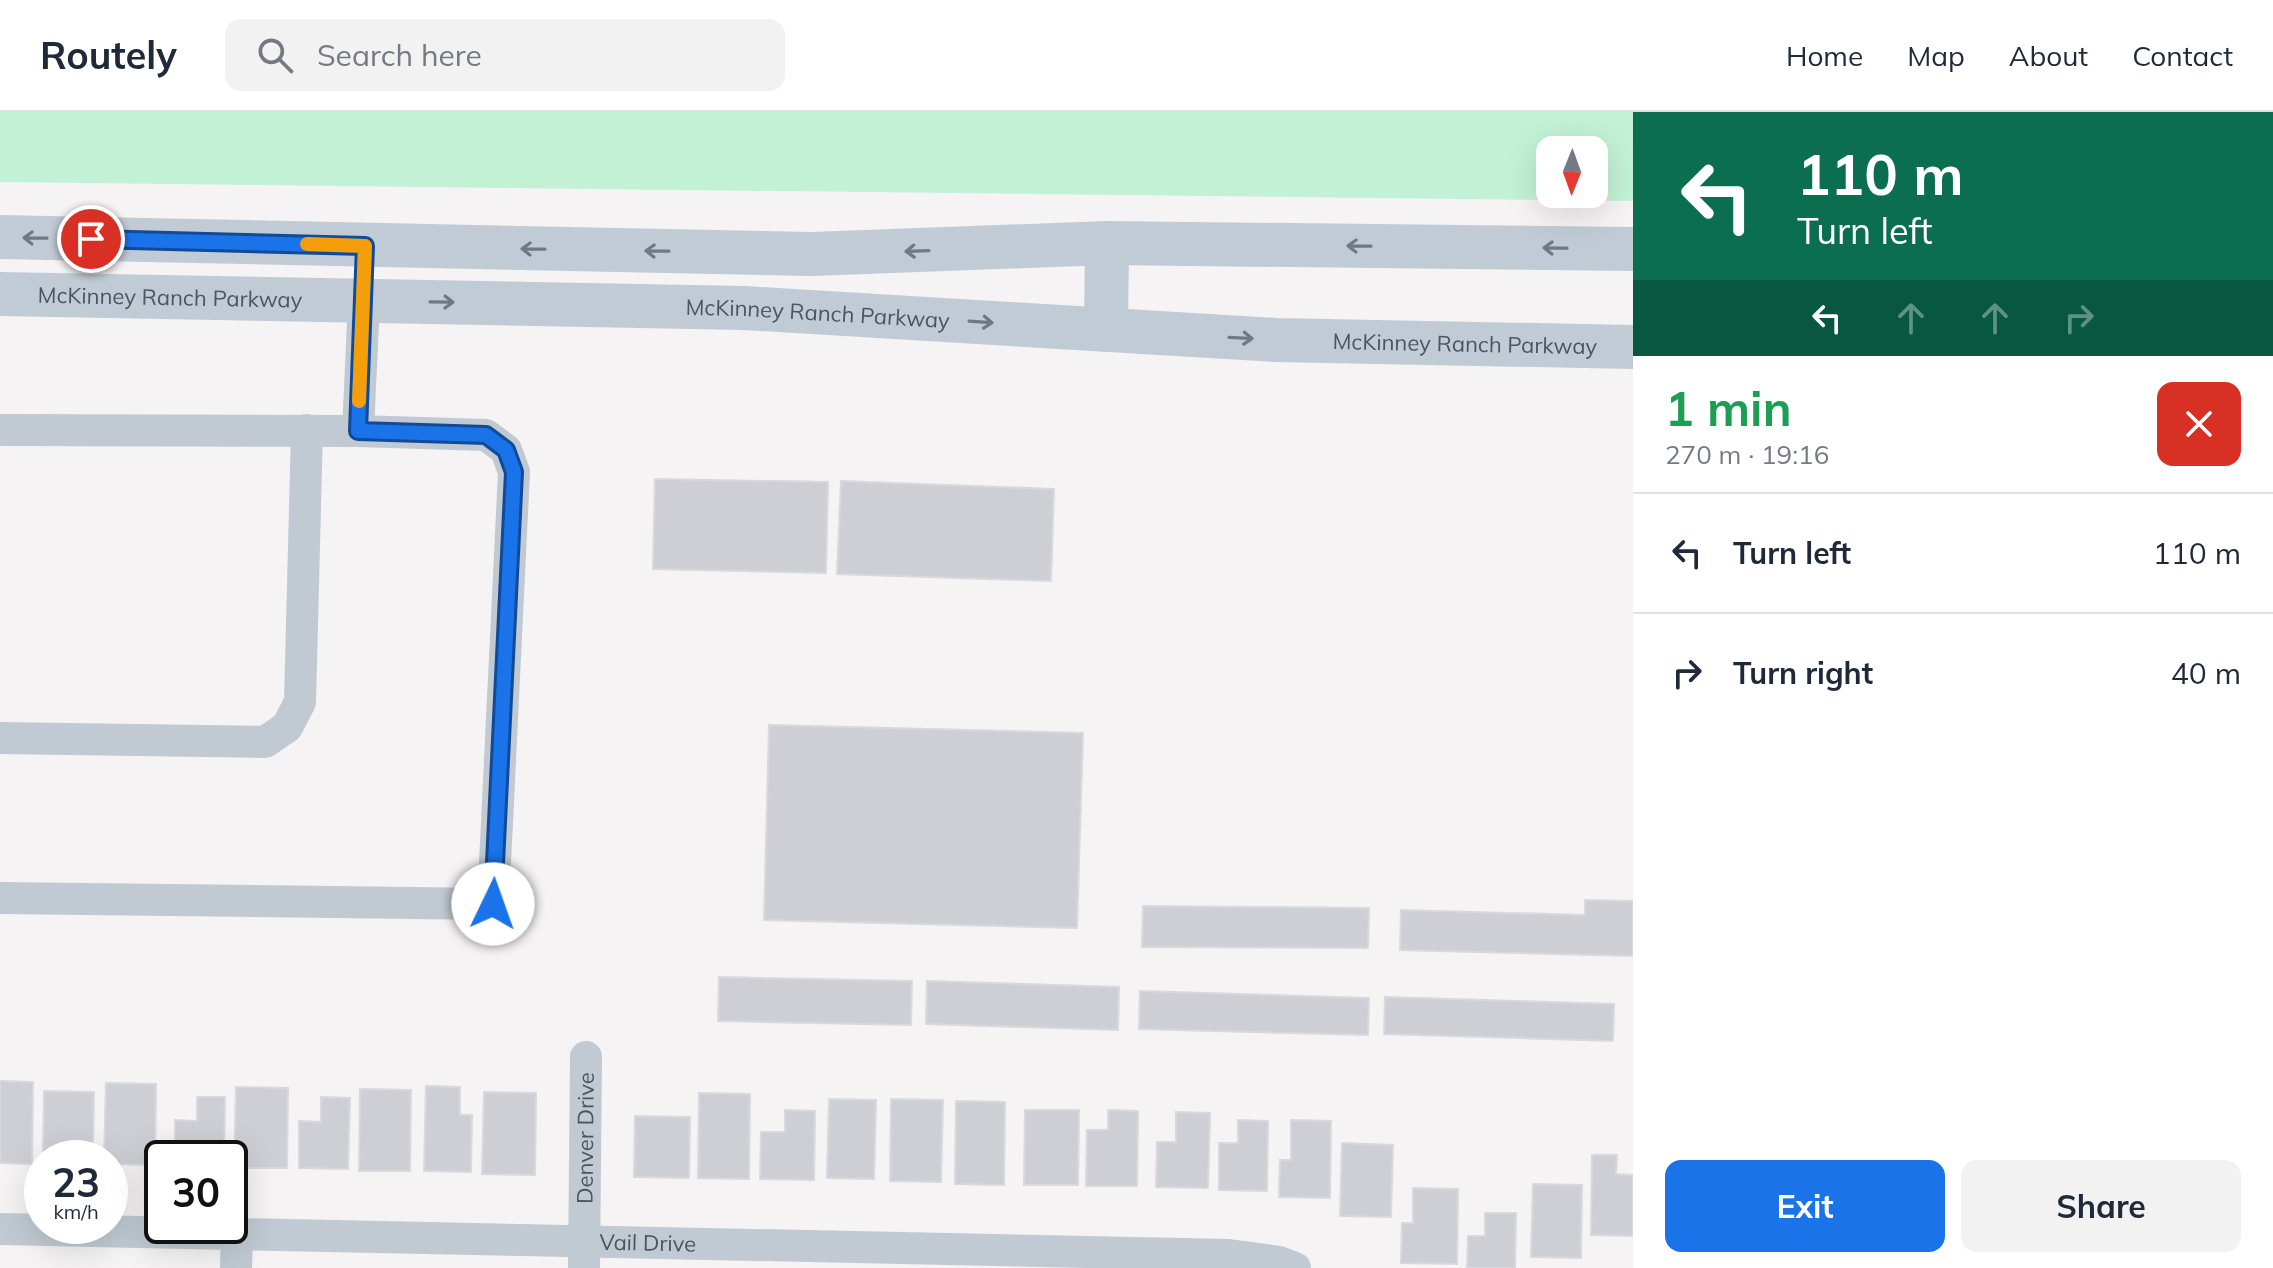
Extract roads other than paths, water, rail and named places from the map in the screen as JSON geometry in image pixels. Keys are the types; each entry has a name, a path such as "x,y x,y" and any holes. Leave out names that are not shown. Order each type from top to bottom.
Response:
{"main road":[{"path":"0,237 812,254 1107,243 1633,249"},
{"path":"1106,330 1107,243"},
{"path":"364,301 365,246"},
{"name":"McKinney Ranch Parkway","path":"0,294 744,308 1276,340 1633,347"}],"street":[{"path":"358,431 364,301"},
{"path":"0,430 307,430 486,435 506,450 514,472 493,904 0,898"},
{"path":"0,738 265,742 287,727 300,702 307,430"},
{"name":"Denver Drive","path":"584,1255 586,1057"},
{"name":"Vail Drive","path":"0,1229 144,1232"},
{"name":"Vail Drive","path":"248,1235 584,1255 940,1258 1229,1255 1279,1262 1295,1268"},
{"path":"236,1268 237,1244"}]}
